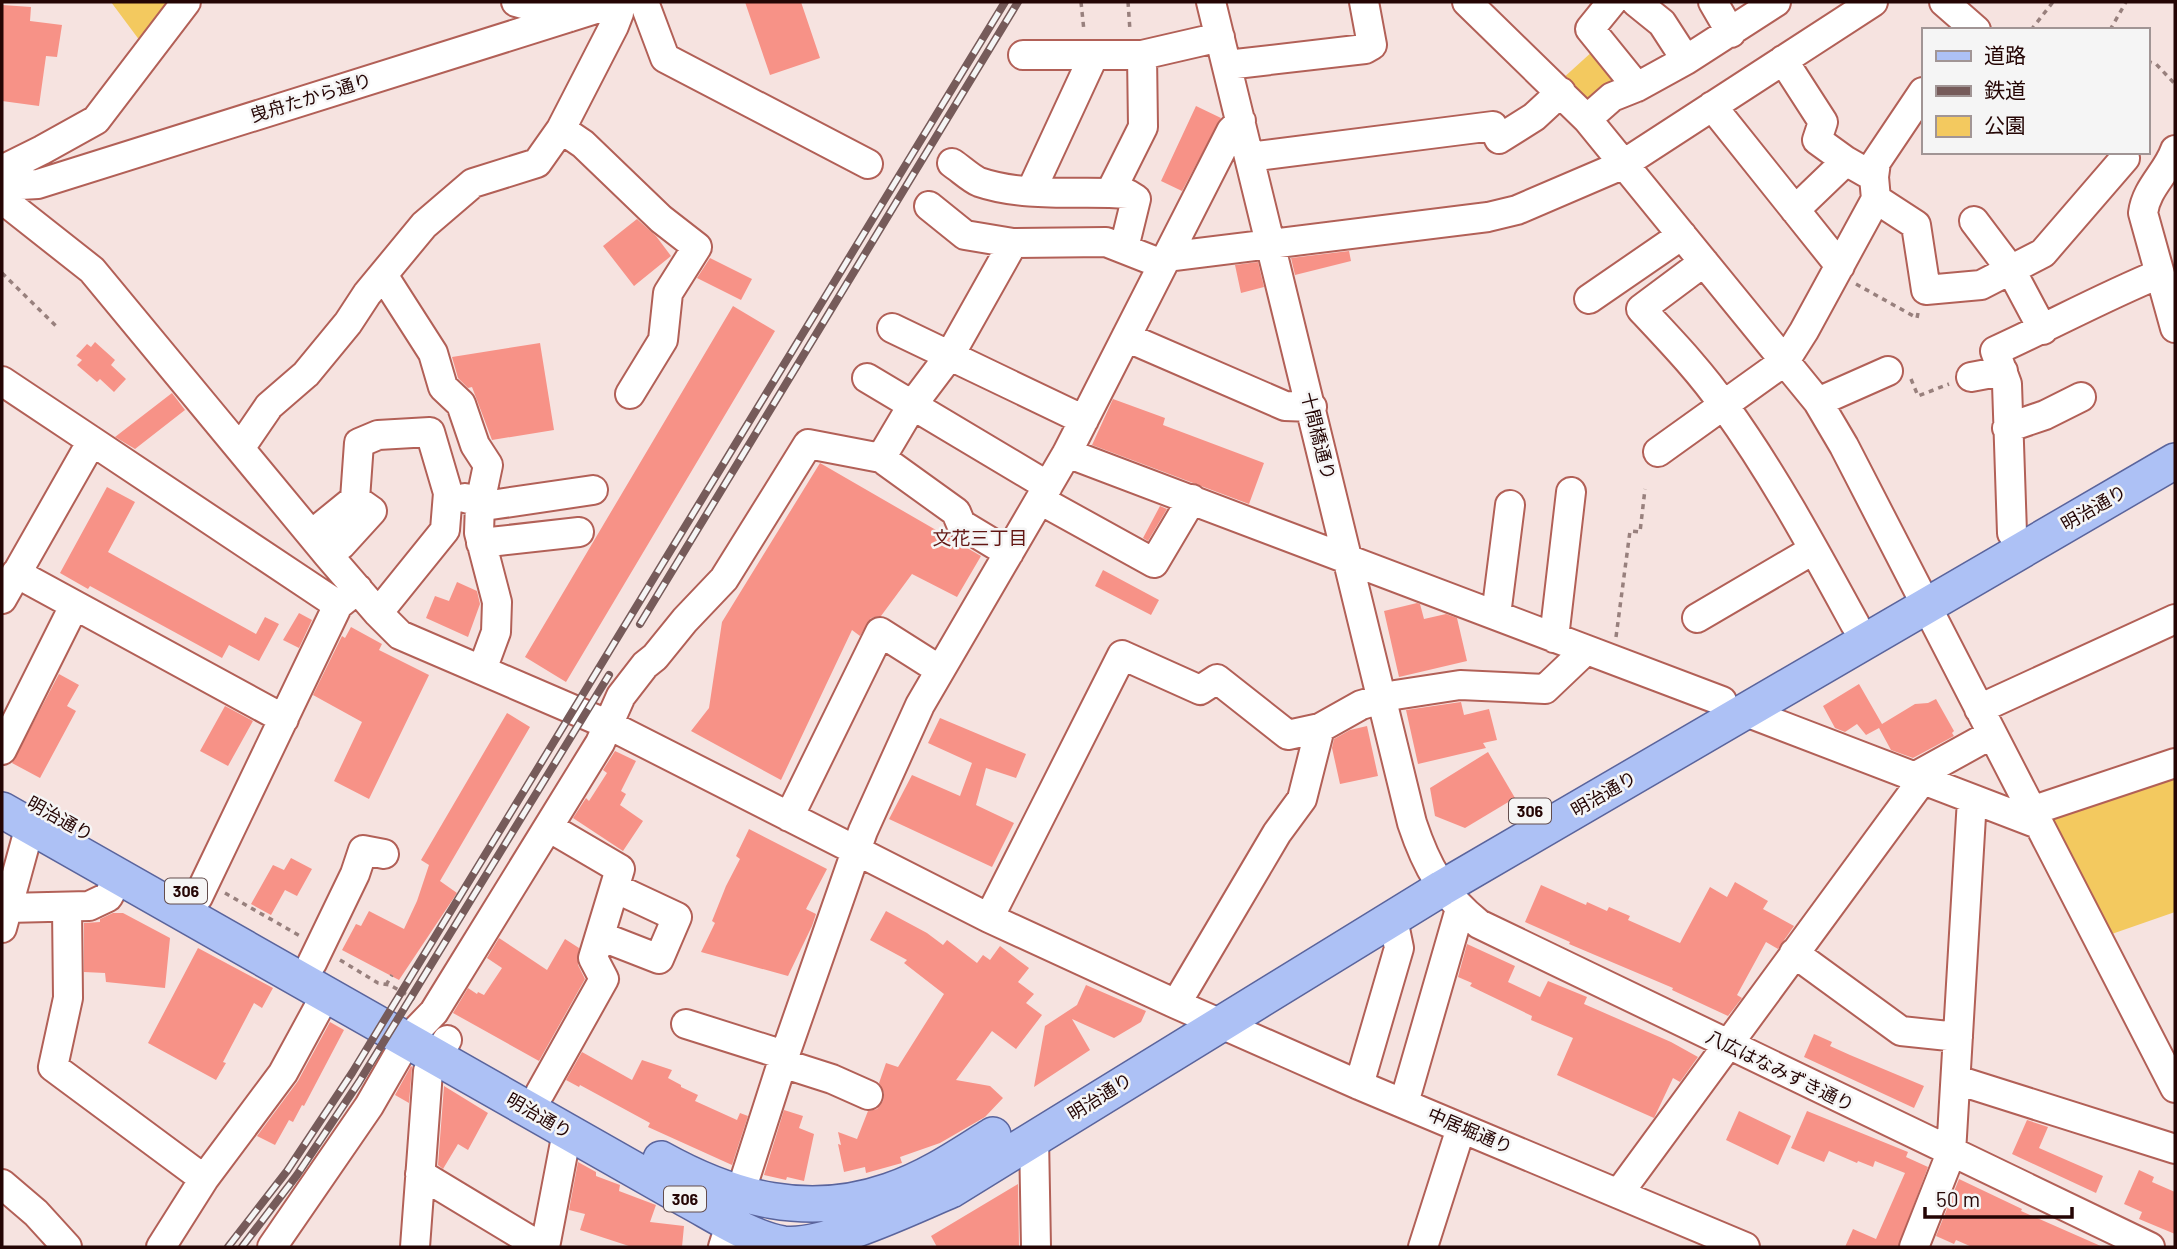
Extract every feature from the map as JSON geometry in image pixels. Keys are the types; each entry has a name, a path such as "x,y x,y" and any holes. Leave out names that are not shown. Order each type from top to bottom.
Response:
{"main road":[{"name":"明治通り","path":"1734,707 1855,624 1922,597 2012,533 2175,439"},
{"name":"明治通り","path":"426,1033 567,1132 730,1221 779,1246 826,1241 951,1190 1034,1137 1197,1013 1393,919 1734,707 1922,597 2175,461"},
{"name":"明治通り","path":"2,786 198,897 319,978"},
{"name":"明治通り","path":"16,818 119,877 426,1033 684,1172 730,1221"},
{"name":"明治通り","path":"730,1221 775,1202 835,1204 890,1191 946,1164 1197,1013 1444,889"},
{"path":"848,1247 951,1190"},
{"path":"779,1246 890,1191"}],"street":[{"path":"2,170 96,120 186,2"},
{"path":"516,2 570,17"},
{"path":"241,447 270,406 306,374 424,225 473,183 537,163 561,130 614,26 619,13 617,2"},
{"name":"曳舟たから通り","path":"2,186 38,184 617,2"},
{"path":"644,2 665,58 868,164"},
{"name":"十間橋通り","path":"1211,2 1412,823 1444,889"},
{"path":"1227,65 1365,49 1372,45 1364,2"},
{"path":"1467,2 1587,119 1818,402 1844,446 2035,817 2162,1034 2175,1088"},
{"path":"1612,2 1590,29 1637,87"},
{"path":"1636,2 1662,23 1686,60"},
{"path":"1713,2 1731,33"},
{"path":"1587,119 1612,97 1637,87 1686,60 1776,2"},
{"path":"929,206 965,234 1013,243 1106,242 1164,260 1474,219 1517,210 1622,165 1873,2"},
{"path":"1944,2 1970,28"},
{"path":"1023,55 1137,55 1220,37"},
{"path":"1031,191 1090,55"},
{"path":"1110,193 1143,127 1137,55"},
{"path":"1783,60 1823,122 1818,140 1846,161 1916,225 1926,290 1981,285 2043,253 2122,155 2165,188"},
{"path":"1249,157 1493,126 1499,139 1534,117 1561,92"},
{"path":"1658,452 1785,361 1838,270 1875,188 1876,162 1922,93"},
{"path":"1712,106 1795,210 1838,270"},
{"path":"730,1221 783,1059 863,831 920,705 1067,453 1231,131 1241,121"},
{"path":"561,130 583,144 661,219 697,247 668,293 663,340 630,394"},
{"path":"2165,188 2175,150"},
{"path":"1795,210 1846,161"},
{"path":"953,163 978,181 1031,191 1128,194 1136,199 1124,248"},
{"path":"2165,188 2145,197 2143,213 2173,321"},
{"path":"2,199 92,270 320,544 348,597"},
{"path":"1974,220 2011,270 2043,330"},
{"path":"1589,299 1682,235"},
{"path":"881,458 913,404 950,355 1013,243"},
{"path":"1704,261 1641,309 1724,405 1757,454 1855,624"},
{"path":"2012,533 2007,384 1995,351 2159,274"},
{"path":"383,275 433,353 443,387 461,404 475,444 488,465 480,503 481,543 497,602 496,632 482,670"},
{"path":"892,328 1084,420"},
{"path":"1126,337 1285,406 1311,407"},
{"path":"1818,402 1888,371"},
{"path":"1971,377 2003,371"},
{"path":"867,378 913,404 1044,493 1154,563 1192,499"},
{"path":"2,381 92,441 348,597"},
{"path":"2007,428 2045,415 2081,397"},
{"path":"320,544 355,499 359,443 378,435 430,432 448,494 445,530 378,613"},
{"path":"92,441 8,582 74,606 284,719"},
{"path":"272,1247 369,1106 426,1033 435,1012 550,828 609,725 621,696 645,665 724,579 808,444 881,458 956,512 961,524 1009,554"},
{"path":"1067,453 1972,799 2035,817 2175,763"},
{"path":"448,494 491,505 593,490"},
{"path":"1554,638 1571,492"},
{"path":"1496,615 1510,505"},
{"path":"481,543 579,532"},
{"path":"1697,618 1813,550"},
{"path":"198,897 284,719 348,597"},
{"name":"中居堀通り","path":"348,597 378,613 400,635 609,725 989,918 1359,1085 1619,1193 1699,1239 1745,1247"},
{"path":"2,750 74,606"},
{"path":"1619,1193 1919,777 1985,722 2175,619"},
{"path":"789,817 880,632 940,670"},
{"path":"989,918 1122,655 1200,690 1217,679 1288,735 1320,728 1362,705 1381,699 1460,685 1545,689 1598,655"},
{"path":"1197,1013 1277,834 1303,799 1320,728"},
{"path":"1914,1247 1951,1153 1972,799"},
{"path":"16,818 4,918 89,906 108,897 119,877"},
{"path":"540,1093 604,979 593,958 620,869 550,828"},
{"path":"161,1247 204,1179 283,1073 363,849 384,854"},
{"path":"600,936 659,959 677,917 615,888"},
{"path":"1404,1103 1444,889"},
{"name":"八広はなみずき通り","path":"1444,889 1479,924 2150,1247"},
{"path":"67,908 68,998 53,1067 204,1179"},
{"path":"1359,1085 1399,948 1393,919"},
{"path":"1794,953 1901,1031 1958,1037"},
{"path":"686,1024 783,1059 869,1095"},
{"path":"415,1247 428,1071 426,1033"},
{"path":"1957,1080 2175,1149"},
{"path":"1423,1247 1461,1128"},
{"path":"420,1174 543,1247 567,1132"},
{"path":"1034,1137 1036,1247"},
{"path":"2,1184 36,1213 67,1247"}],"path":[{"path":"1082,2 1090,55"},
{"path":"1128,2 1137,55"},
{"path":"2033,28 2053,2"},
{"path":"2111,28 2126,2"},
{"path":"2149,62 2156,64 2175,84"},
{"path":"1838,270 1917,318 1920,295 1926,290"},
{"path":"2,273 59,329"},
{"path":"1888,371 1906,368 1918,396 1971,377"},
{"path":"1598,655 1630,531 1640,532 1645,489"},
{"path":"391,975 386,985 426,1033"}],"green space":[{"path":"111,2 170,2 140,41"},
{"path":"1594,50 1618,81 1586,108 1561,80"},
{"path":"2175,769 2175,912 2106,936 2045,815"}],"building":[{"path":"745,2 801,2 820,58 770,75"},
{"path":"2,5 31,7 30,21 62,25 57,57 46,56 39,106 2,101"},
{"path":"1196,106 1221,118 1182,191 1161,181"},
{"path":"637,219 656,236 671,256 634,286 603,246"},
{"path":"1349,251 1351,261 1295,275 1291,258"},
{"path":"710,258 752,279 741,300 697,278"},
{"path":"1258,262 1264,287 1241,293 1235,265"},
{"path":"733,306 775,331 566,682 525,657"},
{"path":"95,342 115,360 111,365 126,379 114,392 100,379 97,382 77,365 82,360 76,356 87,344 91,347"},
{"path":"540,343 554,430 492,440 472,387 468,388 458,378 452,357"},
{"path":"172,393 185,410 135,449 115,437"},
{"path":"1113,399 1165,418 1163,425 1264,463 1249,504 1092,445"},
{"path":"820,463 981,556 957,597 912,574 881,616 871,618 860,636 852,630 781,780 691,731 709,708 722,622"},
{"path":"107,487 135,502 108,552 256,634 265,617 279,624 259,661 229,645 222,658 90,586 88,589 60,573"},
{"path":"1160,506 1167,509 1148,541 1143,538"},
{"path":"1103,570 1159,600 1151,615 1095,586"},
{"path":"457,582 477,591 480,604 468,637 426,618 435,596 449,601"},
{"path":"1420,604 1424,619 1446,614 1457,618 1467,661 1399,677 1384,611"},
{"path":"299,613 312,620 299,648 283,640"},
{"path":"351,627 382,644 379,650 429,675 369,799 334,781 362,722 313,695 342,636 345,638"},
{"path":"59,674 79,685 67,706 76,711 40,778 12,763"},
{"path":"1859,684 1882,724 1915,704 1936,699 1954,731 1954,736 1913,758 1891,750 1879,728 1866,735 1857,724 1845,732 1835,728 1823,706"},
{"path":"1461,702 1464,715 1489,709 1497,740 1483,743 1486,748 1418,764 1406,710"},
{"path":"225,706 253,721 228,766 200,751"},
{"path":"507,713 530,727 440,881 457,893 399,980 342,950 356,924 361,926 369,911 404,929 429,865 421,860"},
{"path":"940,718 1026,754 1016,778 986,768 976,805 1014,823 992,867 889,819 912,775 960,796 972,763 928,743"},
{"path":"1367,726 1378,776 1340,784 1332,748 1334,739 1350,730"},
{"path":"615,751 636,761 621,791 626,794 620,805 643,821 623,851 573,818 586,798 589,801 607,773 603,770"},
{"path":"1488,752 1515,798 1465,828 1435,816 1430,788"},
{"path":"749,829 827,869 806,909 816,914 788,976 701,952 715,923 712,921 726,886 740,859 736,856"},
{"path":"291,858 312,869 297,896 285,890 271,915 251,904 273,865 284,870"},
{"path":"1735,882 1768,901 1763,909 1794,926 1778,949 1766,942 1737,995 1742,998 1728,1016 1672,990 1673,988 1569,944 1570,942 1525,922 1541,885 1586,905 1587,902 1607,911 1609,907 1630,916 1628,920 1680,943 1710,887 1727,897"},
{"path":"886,911 927,933 943,945 947,940 977,963 983,955 990,960 1000,946 1029,968 1018,982 1034,994 1026,1003 1042,1015 1016,1049 992,1031 956,1080 990,1086 1003,1098 985,1117 940,1143 900,1157 902,1163 866,1173 865,1167 844,1172 838,1132 857,1139 868,1111 877,1109 883,1101 884,1093 879,1083 886,1063 898,1067 944,994 904,963 907,960 870,940"},
{"path":"113,913 123,913 170,938 165,988 106,982 105,973 84,972 84,923 100,922 100,919"},
{"path":"499,938 547,970 565,939 579,948 578,965 585,979 539,1061 453,1013 468,988 484,995 502,968 487,958"},
{"path":"1467,944 1515,966 1508,982 1540,997 1548,981 1587,997 1584,1004 1671,1042 1698,1057 1680,1082 1673,1078 1654,1118 1557,1075 1573,1038 1531,1020 1532,1016 1470,986 1472,983 1458,977"},
{"path":"198,948 273,988 262,1008 254,1003 216,1080 148,1043"},
{"path":"1086,985 1146,1011 1141,1022 1114,1038 1072,1019 1090,1050 1034,1087 1045,1026 1077,1005"},
{"path":"330,1022 344,1030 304,1106 302,1105 293,1122 289,1120 275,1145 257,1136 298,1081"},
{"path":"1814,1034 1832,1042 1830,1046 1924,1086 1914,1108 1804,1057"},
{"path":"582,1052 632,1080 642,1060 672,1070 668,1078 698,1095 695,1101 737,1120 740,1113 748,1116 732,1165 648,1127 650,1123 566,1080"},
{"path":"412,1067 409,1103 395,1095"},
{"path":"444,1086 488,1113 468,1150 458,1144 443,1169 438,1165"},
{"path":"784,1110 803,1116 799,1128 814,1134 804,1181 764,1175"},
{"path":"1739,1111 1791,1136 1778,1165 1726,1140"},
{"path":"1807,1111 1908,1152 1906,1157 1928,1167 1898,1247 1845,1247 1853,1229 1876,1239 1905,1173 1875,1161 1873,1167 1858,1161 1857,1163 1829,1151 1824,1162 1791,1148"},
{"path":"2027,1120 2048,1127 2039,1148 2103,1176 2096,1193 2012,1154"},
{"path":"578,1162 596,1172 596,1176 620,1185 619,1191 656,1205 650,1222 684,1226 682,1247 632,1247 580,1230 585,1214 569,1210"},
{"path":"2139,1170 2154,1177 2152,1182 2175,1192 2175,1234 2139,1219 2142,1212 2124,1204"},
{"path":"1959,1179 2022,1209 2021,1211 2103,1247 1972,1247 1956,1240 1954,1244 1936,1236"},
{"path":"1018,1184 1019,1247 937,1247 931,1236"}],"railway":[{"path":"228,1247 287,1171 352,1073 1005,2"},
{"path":"640,624 1018,2"},
{"path":"242,1247 297,1175 359,1082 609,675"}],"district":[{"name":"文花三丁目","path":"980,538"}]}
